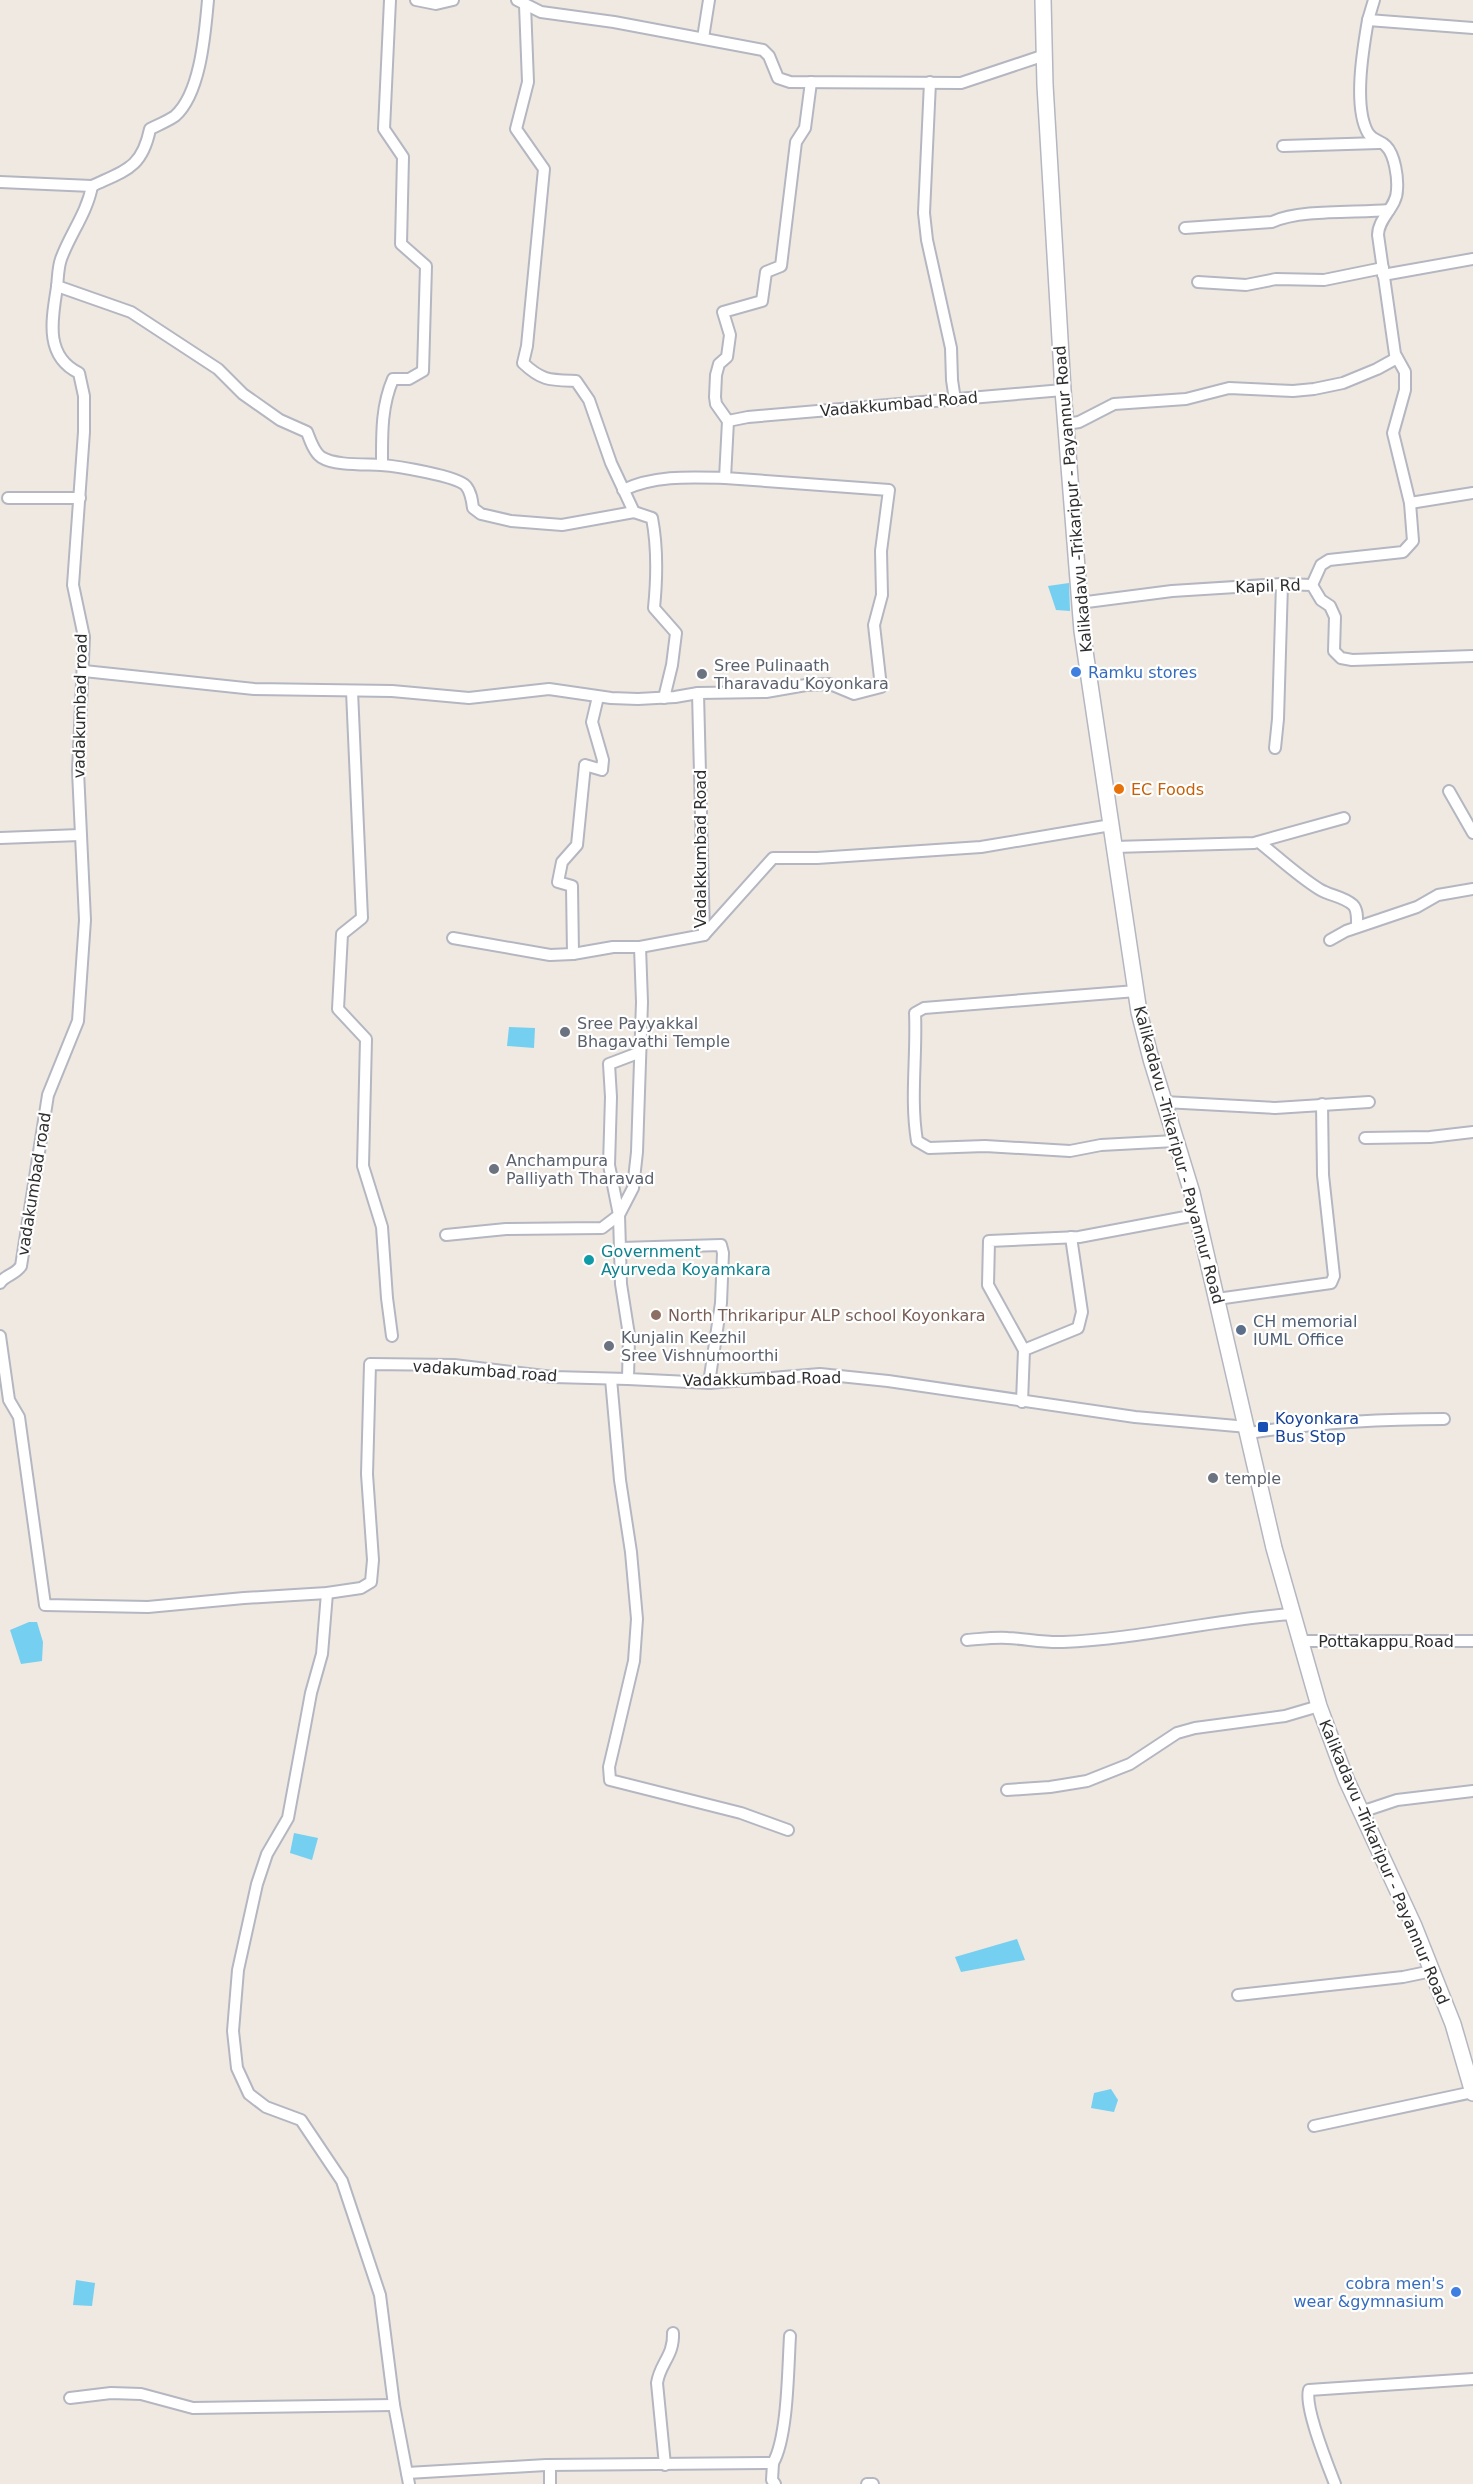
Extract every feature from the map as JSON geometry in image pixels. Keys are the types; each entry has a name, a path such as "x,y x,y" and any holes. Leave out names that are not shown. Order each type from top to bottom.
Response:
{"main road":[{"name":"Kalikadavu -Trikaripur - Payannur Road","path":"1043,0 1063,390 1079,603 1139,1012 1192,1193 1275,1548 1299,1641 1319,1706 1346,1779 1414,1926 1432,1971 1453,2024 1473,2092"}],"street":[{"path":"0,182 92,186 136,163 143,154 150,129 174,116 185,104 193,85 204,37 208,0"},
{"path":"382,465 382,419 386,396 393,379 409,379 423,371 426,266 401,244 403,158 384,129 390,0"},
{"path":"416,0 436,4 453,0"},
{"path":"703,38 709,0"},
{"path":"1312,585 1321,565 1329,560 1403,552 1413,541 1410,503 1393,433 1405,390 1405,372 1397,358 1378,225 1398,192 1392,156 1385,145 1373,140 1367,132 1361,100 1368,20 1374,0"},
{"path":"634,512 623,490 589,400 581,386 576,381 548,381 535,374 523,363 527,346 544,170 516,129 528,82 521,3 541,12 614,22 763,50 769,56 778,78 782,81 961,83 1045,55"},
{"path":"1368,20 1473,28"},
{"path":"725,478 728,421 716,404 716,375 719,364 727,357 730,335 723,312 762,301 766,272 781,266 796,142 805,128 811,82"},
{"path":"930,82 924,213 927,240 951,348 955,400"},
{"path":"1283,146 1379,142"},
{"name":"vadakumbad road","path":"0,1283 5,1277 17,1272 21,1266 48,1095 78,1021 85,920 78,771 84,637 73,585 80,498 84,396 79,373 68,368 52,344 53,310 61,260 89,201 92,186"},
{"path":"1185,228 1272,222 1281,218 1309,214 1389,210"},
{"path":"1198,282 1246,285 1276,279 1323,280 1473,259"},
{"path":"57,286 131,312 191,350 219,369 243,394 280,420 307,432 321,457 351,465 382,465 451,478 465,484 472,496 473,508 481,514 511,521 562,525 634,512 652,518 656,537 657,574 654,608 676,633 672,665 664,698"},
{"path":"1066,424 1085,419 1113,404 1186,399 1228,388 1293,391 1314,389 1343,383 1397,358"},
{"name":"Vadakkumbad Road","path":"728,421 748,417 1063,390"},
{"path":"84,671 254,689 392,691 469,698 549,689 611,698 664,698 698,693 766,692 806,685 830,684 854,694 881,687 874,625 882,595 881,551 889,489 725,478 673,477 623,490"},
{"path":"1410,503 1473,493"},
{"path":"8,498 80,498"},
{"path":"1275,748 1282,584"},
{"name":"Kapil Rd","path":"1079,603 1172,591 1282,584 1312,585 1321,600 1330,606 1335,617 1334,651 1341,658 1352,660 1473,656"},
{"path":"352,691 362,918 342,934 338,1009 366,1039 363,1166 382,1227 392,1336"},
{"name":"Vadakkumbad Road","path":"453,938 550,955 573,954 613,947 640,947 704,934 698,693"},
{"path":"573,954 572,886 558,882 562,862 577,845 585,765 602,770 603,760 592,722 597,701"},
{"path":"1449,791 1469,822 1473,833"},
{"path":"1114,847 1259,842 1344,818"},
{"path":"704,934 773,858 817,858 981,848 1111,825"},
{"path":"0,838 80,835"},
{"path":"1259,842 1317,888 1328,895 1343,898 1353,905 1356,909 1357,927"},
{"path":"1330,940 1346,931 1417,907 1438,895 1473,889"},
{"path":"446,1235 506,1229 602,1228 619,1215 633,1188 637,1152 638,1053 642,1002 640,947"},
{"path":"1136,991 924,1008 915,1013 917,1141 928,1148 985,1146 1070,1151 1101,1145 1175,1141"},
{"path":"628,1379 629,1335 621,1284 619,1215 609,1165 611,1097 609,1064 638,1053"},
{"path":"1164,1102 1266,1108 1369,1102"},
{"path":"1217,1299 1331,1283 1334,1276 1323,1175 1322,1104"},
{"path":"1365,1138 1430,1137 1473,1132"},
{"path":"1022,1402 1024,1350 988,1285 989,1241 1071,1237 1196,1215"},
{"path":"1024,1350 1078,1328 1082,1312 1071,1237"},
{"path":"621,1248 721,1245 723,1253 721,1304 709,1383"},
{"name":"vadakumbad road","path":"0,1336 9,1400 19,1417 45,1605 148,1607 327,1593 361,1588 370,1582 373,1577 368,1474 370,1364 454,1365 553,1377 628,1379"},
{"name":"Vadakkumbad Road","path":"628,1379 709,1383 820,1374 888,1381 1135,1417 1249,1430 1316,1424 1444,1419"},
{"path":"611,1378 620,1480 631,1552 637,1619 634,1661 609,1767 610,1780 741,1813 788,1830"},
{"path":"327,1593 322,1654 311,1693 288,1818 267,1854 257,1884 238,1970 233,2031 237,2068 249,2094 266,2107 301,2120 342,2181 380,2295 394,2405 408,2478 550,2465 773,2463"},
{"path":"967,1640 1000,1637 1027,1641 1064,1642 1141,1635 1260,1616 1292,1614"},
{"name":"Pottakappu Road","path":"1299,1641 1473,1641"},
{"path":"1007,1791 1087,1781 1130,1764 1177,1733 1195,1728 1285,1716 1319,1706"},
{"path":"1361,1812 1397,1800 1473,1791"},
{"path":"1238,1995 1403,1977 1432,1971"},
{"path":"1314,2126 1473,2092"},
{"path":"665,2465 657,2383 658,2373 670,2357 673,2333"},
{"path":"775,2484 772,2480 773,2463 777,2456 784,2417 790,2336"},
{"path":"1335,2484 1323,2453 1310,2406 1309,2390 1473,2379"},
{"path":"70,2397 111,2393 141,2394 194,2409 394,2405"},
{"path":"550,2465 550,2484"},
{"path":"867,2484 873,2484"}],"water":[{"path":"1069,583 1070,611 1056,610 1048,586"},
{"path":"509,1027 535,1028 534,1048 507,1046"},
{"path":"29,1622 37,1622 43,1642 42,1661 21,1664 10,1630"},
{"path":"294,1833 318,1838 312,1860 290,1853"},
{"path":"1017,1939 1025,1960 961,1972 955,1957"},
{"path":"1111,2089 1118,2100 1114,2112 1091,2108 1094,2093"},
{"path":"76,2280 95,2283 92,2306 73,2305"}],"place":[{"name":"Ramku stores","path":"1076,672"},
{"name":"Sree Pulinaath Tharavadu Koyonkara","path":"702,674"},
{"name":"EC Foods","path":"1119,789"},
{"name":"Sree Payyakkal Bhagavathi Temple","path":"565,1032"},
{"name":"Anchampura Palliyath Tharavad","path":"494,1169"},
{"name":"Government Ayurveda Koyamkara","path":"589,1260"},
{"name":"North Thrikaripur ALP school Koyonkara","path":"656,1315"},
{"name":"CH memorial IUML Office","path":"1241,1330"},
{"name":"Kunjalin Keezhil Sree Vishnumoorthi","path":"609,1346"},
{"name":"Koyonkara Bus Stop","path":"1263,1427"},
{"name":"temple","path":"1213,1478"},
{"name":"cobra men's wear &gymnasium","path":"1456,2292"}]}
